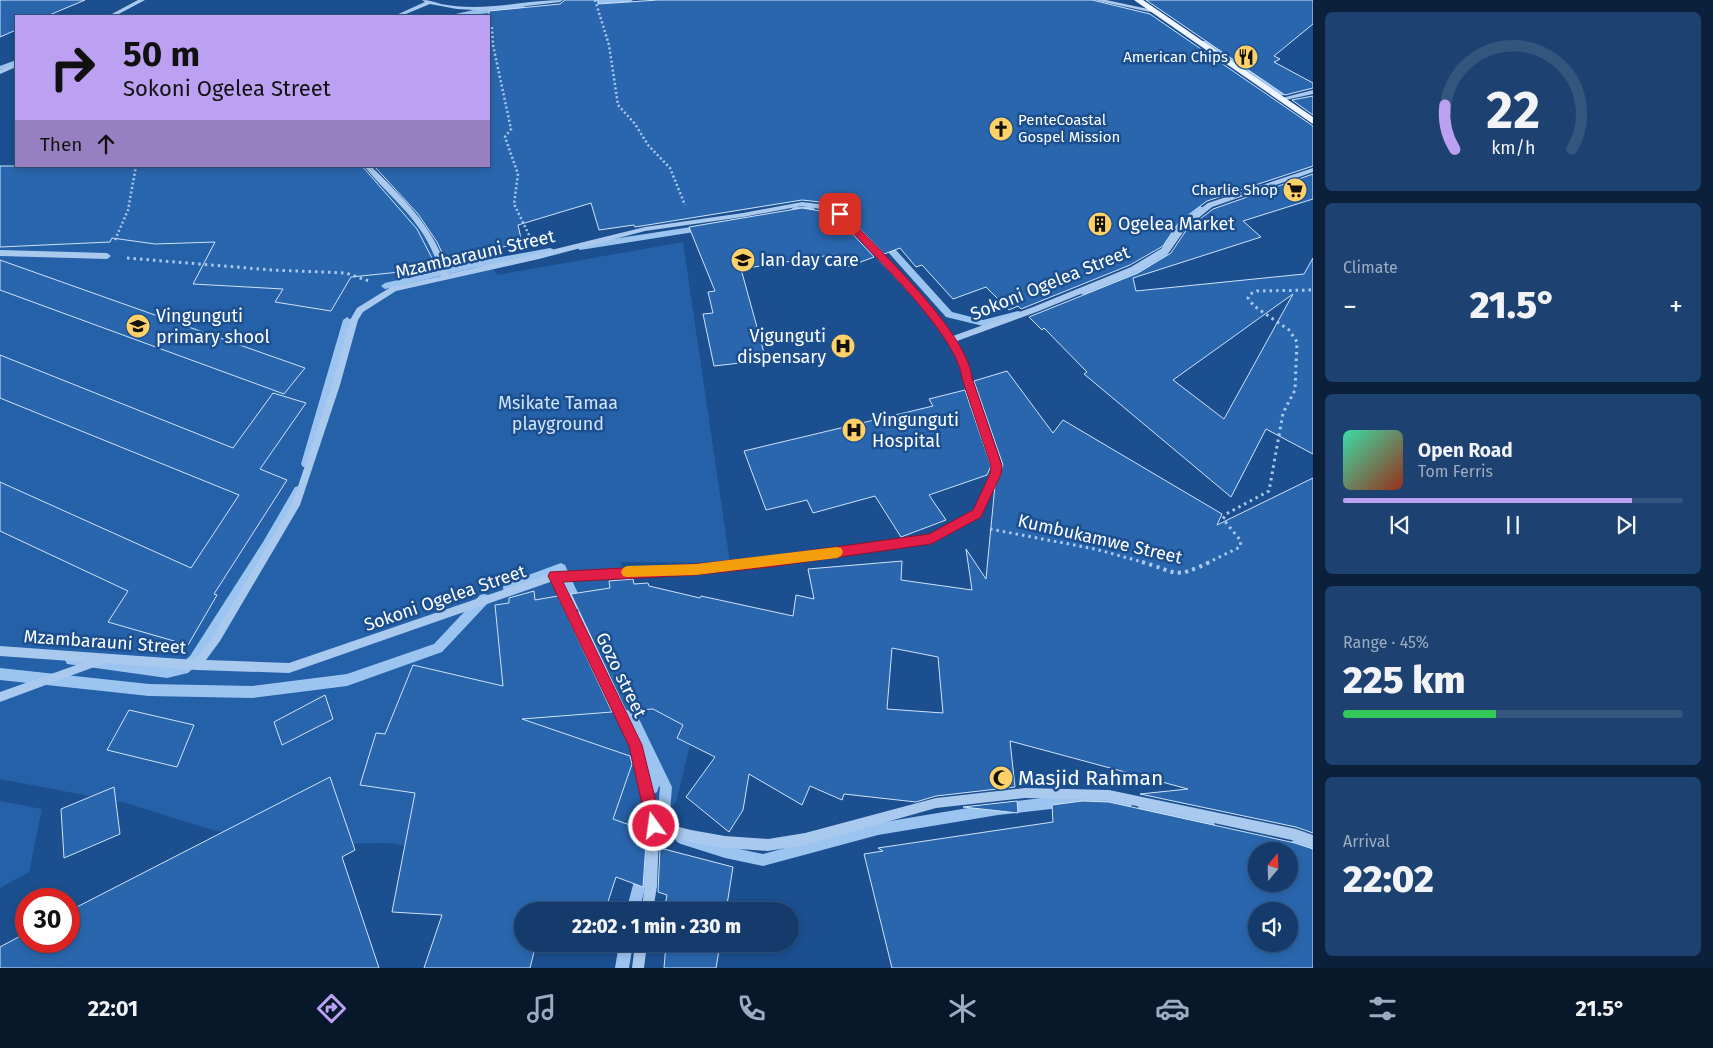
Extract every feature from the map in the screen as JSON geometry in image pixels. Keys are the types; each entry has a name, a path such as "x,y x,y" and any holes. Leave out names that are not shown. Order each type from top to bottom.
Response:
{"main road":[{"path":"1138,0 1313,121"}],"street":[{"path":"113,15 142,0"},
{"path":"399,15 427,1 451,7 476,8 560,0"},
{"path":"1097,0 1150,10"},
{"path":"0,72 15,65"},
{"path":"1281,100 1313,92"},
{"path":"368,167 399,198 434,243 445,277"},
{"name":"Sokoni Ogelea Street","path":"197,665 289,668 554,576 696,570 770,562 931,539 962,524 977,514 995,474 996,466 967,378 966,368 952,340 1036,309 1134,268 1167,249 1183,226 1210,205 1313,170"},
{"name":"Mzambarauni Street","path":"0,651 197,665 217,638 296,505 336,384 354,320 360,310 394,289 539,256 645,229 743,215 802,204 819,206 840,214 916,296 952,340"},
{"path":"0,253 107,256"},
{"name":"Gozo street","path":"554,576 636,745 654,830 648,902"},
{"path":"0,697 92,663 111,659"},
{"path":"652,818 654,826 691,836 725,842 768,845 805,839 936,803 1025,793 1109,795 1296,835 1313,841"},
{"path":"638,968 640,952"}],"path":[{"path":"595,0 609,45 618,105 635,124 648,145 670,168 692,222"},
{"path":"476,8 490,15 493,45 511,129 504,137 518,174 514,204 539,256"},
{"path":"136,167 128,210 107,256 272,270 346,273 370,281 384,295"},
{"name":"Kumbukamwe Street","path":"962,524 1095,549 1150,564 1170,573 1187,573 1240,547 1241,541 1223,519 1226,514 1269,491 1283,412 1295,390 1297,360 1297,342 1289,330 1254,306 1248,298 1250,294 1257,291 1313,290"}],"green space":[{"name":"Msikate Tamaa playground","path":"371,172 414,208 475,239 497,275 683,242 730,563 620,562 693,733 676,802 655,825 664,828 598,873 387,843 290,845 209,829 126,803 0,779 0,195 375,185"},
{"path":"0,801 42,809 29,872 0,888"}],"building":[{"path":"0,0 85,0 49,15 15,15 15,30 0,37"},
{"path":"565,0 598,0 598,4 658,0 1092,0 1150,14 1313,126 1313,166 1207,201 1179,222 1163,246 1130,265 1021,309 1018,306 1009,310 986,287 953,299 922,265 916,267 900,248 884,254 843,211 820,202 802,200 635,227 634,225 599,230 591,203 518,225 522,243 445,259 437,242 418,214 375,167 490,167 489,11 560,4"},
{"path":"1146,0 1313,0 1313,24 1274,56 1280,59 1274,62 1313,83 1313,88 1285,95"},
{"path":"1313,96 1313,115 1292,100"},
{"path":"0,166 363,167 417,229 435,264 400,267 400,272 351,277 331,311 275,302 283,289 193,284 215,242 155,244 112,238 110,242 0,247"},
{"path":"1313,174 1313,199 1243,221 1261,237 1133,278 1136,291 1304,274 1313,258 1313,454 1266,429 1231,497 1084,374 1087,372 1044,328 1042,330 1029,317 1138,273 1171,253 1187,229 1213,209","holes":["1293,294 1224,419 1173,380"]},
{"path":"802,208 821,211 833,216 874,257 847,267 837,254 741,269 766,360 714,366 703,314 713,313 708,292 715,291 689,227"},
{"path":"0,260 305,368 284,394 0,290"},
{"path":"0,355 233,448 273,393 306,403 260,469 287,480 214,594 217,595 188,645 108,622 128,591 0,531 0,482 191,568 239,495 0,398"},
{"path":"1007,371 1053,433 1063,420 1222,514 1217,525 1313,478 1313,833 1296,827 1140,794 1188,789 1010,741 1015,787 936,796 916,802 844,794 842,800 810,786 802,805 749,774 743,810 729,832 686,797 715,757 677,738 683,725 653,709 626,711 571,594 610,588 609,581 633,579 634,584 648,583 649,586 700,598 701,596 793,616 796,595 814,599 808,569 902,561 901,580 972,590 966,549 986,579 995,485 1003,465 974,381","holes":["892,648 938,657 943,713 887,709"]},
{"path":"965,390 991,466 987,475 929,495 946,520 901,537 875,496 813,513 807,500 766,510 744,451 933,406 929,399"},
{"path":"534,591 535,600 558,596 612,712 522,719 630,756 632,764 613,819 641,829 637,842 646,844 643,887 616,877 608,902 514,902 514,952 534,952 530,968 424,968 442,915 392,912 415,793 360,785 376,733 385,734 413,665 503,686 495,605 509,603 509,598"},
{"path":"325,695 333,719 282,745 274,722"},
{"path":"129,710 194,725 177,767 107,750"},
{"path":"330,777 355,850 342,857 379,968 0,968 0,947 15,939 15,953 80,953 80,905"},
{"path":"114,787 120,834 64,858 61,809"},
{"path":"1017,801 1018,813 963,807"},
{"path":"1082,801 1109,802 1290,842 1248,842 1248,892 1298,892 1298,844 1313,849 1313,968 892,968 864,854 883,851 878,848 1053,822 1052,805"},
{"path":"660,848 733,867 727,902 666,902 667,895 658,892"},
{"path":"665,952 719,952 716,968 664,968"}],"waterway":[{"path":"585,3 630,0"},
{"path":"454,15 478,11 523,8"},
{"path":"1204,42 1283,94"},
{"path":"0,68 15,62"},
{"path":"1084,292 1160,260 1173,234 1199,208"},
{"path":"794,210 811,209"},
{"path":"580,247 704,228"},
{"path":"883,241 949,315 983,323 1018,314"},
{"path":"385,286 474,265 550,251"},
{"path":"306,464 347,320"},
{"path":"71,660 167,672 184,669 194,660 267,545 299,490"},
{"path":"508,588 561,568 577,604"},
{"path":"0,674 149,690 253,692 347,680 438,648 484,599"},
{"path":"582,616 609,682"},
{"path":"623,698 666,787 664,812 655,826 635,902"},
{"path":"636,740 653,776 653,788"},
{"path":"681,838 725,852 763,860 878,829 998,809 1086,799 1127,803"},
{"path":"1144,807 1209,825"},
{"path":"1298,845 1313,849"},
{"path":"622,968 625,952"}],"slow traffic":[{"path":"627,572 696,570 837,552"}],"place":[{"name":"American Chips","path":"1246,57"},
{"name":"PenteCoastal Gospel Mission","path":"1001,129"},
{"name":"Charlie Shop","path":"1295,190"},
{"name":"Ogelea Market","path":"1100,224"},
{"name":"Ian day care","path":"743,260"},
{"name":"Vingunguti primary shool","path":"138,326"},
{"name":"Vigunguti dispensary","path":"843,346"},
{"name":"Vingunguti Hospital","path":"854,430"},
{"name":"Masjid Rahman","path":"1001,778"}],"route":[{"path":"654,826 636,745 554,576 696,570 770,562 931,539 962,524 977,514 995,474 996,466 967,378 966,368 952,340 916,296 840,214"}]}
